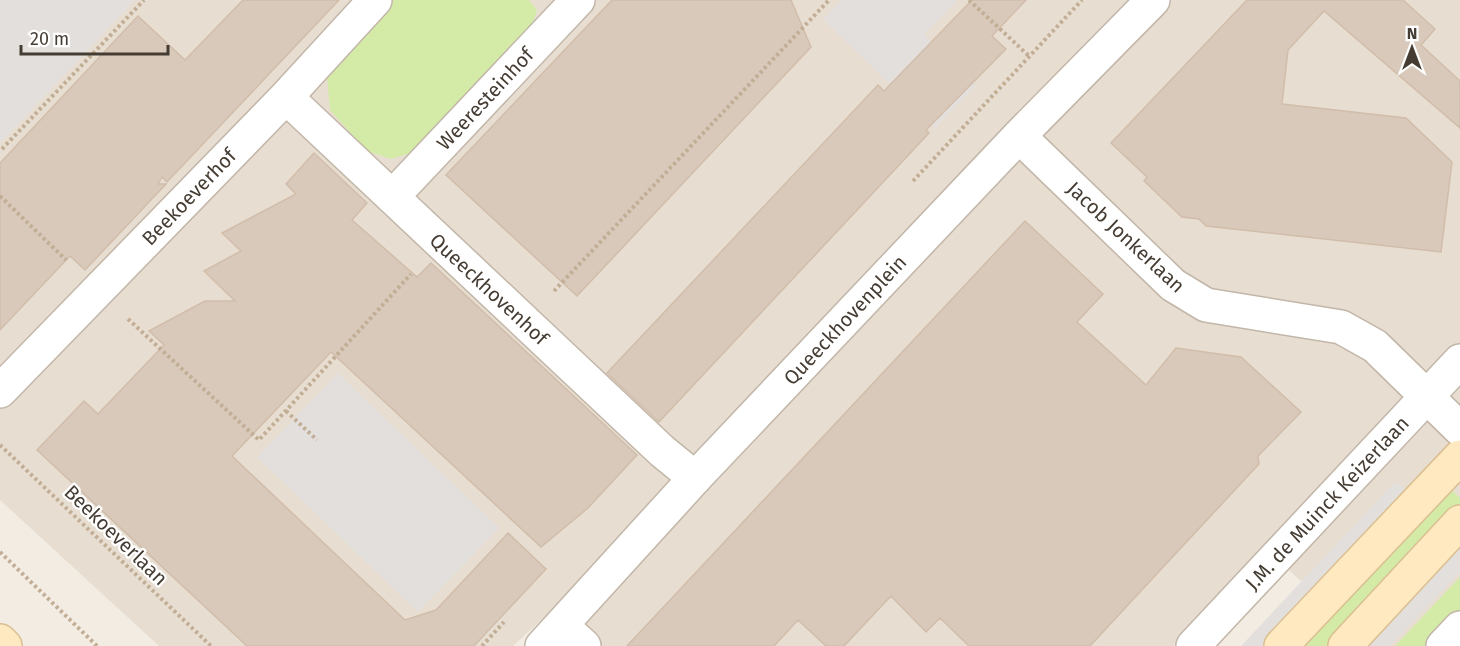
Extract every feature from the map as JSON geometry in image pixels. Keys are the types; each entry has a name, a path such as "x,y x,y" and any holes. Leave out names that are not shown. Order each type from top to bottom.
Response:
{"main road":[{"path":"1281,646 1460,457"},
{"path":"1345,646 1460,522"},
{"path":"0,641 5,646"}],"street":[{"name":"Beekoeverhof","path":"0,391 286,97 375,0"},
{"name":"Queeckhovenplein","path":"563,639 695,478 1019,136 1153,0"},
{"name":"Weeresteinhof","path":"392,197 563,5"},
{"name":"Queeckhovenhof","path":"286,97 662,451 695,478"},
{"name":"Jacob Jonkerlaan","path":"1019,136 1173,285 1206,306 1341,327 1375,346 1460,429"},
{"name":"J.M. de Muinck Keizerlaan","path":"1193,646 1460,361"},
{"path":"1443,646 1460,628"}],"path":[{"path":"1,149 144,0"},
{"path":"525,322 829,0"},
{"path":"969,0 1029,56"},
{"path":"0,196 98,291 259,440 440,242"},
{"path":"286,411 317,440"},
{"name":"Beekoeverlaan","path":"0,445 211,646"},
{"path":"0,552 97,646"}],"shaded area":[{"path":"0,0 1460,0 1460,646 1369,646 1267,549 1173,646 589,646 552,610 513,646 159,646 0,500"},
{"path":"0,0 135,0 0,143"},
{"path":"841,0 956,0 924,35 976,86 935,128 823,19"},
{"path":"338,373 499,528 418,612 257,457"},
{"path":"1395,482 1408,491 1266,646 1241,646"},
{"path":"1460,544 1460,572 1390,646 1371,646 1367,642"}],"green space":[{"path":"390,0 529,0 537,10 529,36 417,151 391,159 367,151 330,110 327,76"},
{"path":"1448,487 1460,498 1460,510 1331,646 1299,646"},
{"path":"1460,577 1460,610 1426,646 1395,646"}],"building":[{"path":"243,0 339,0 167,182 162,177 158,184 166,184 85,270 70,256 0,330 0,163 138,16 185,60"},
{"path":"612,0 791,0 811,47 577,296 446,175"},
{"path":"972,0 1026,0 992,36 1006,49 926,130 929,133 659,422 607,373 878,85 884,91"},
{"path":"1247,0 1403,0 1435,29 1421,45 1460,81 1460,128 1324,11 1288,50 1282,104 1406,118 1452,162 1441,252 1206,226 1199,219 1182,217 1144,181 1147,177 1111,143"},
{"path":"314,153 367,203 352,220 417,277 431,263 637,455 588,508 541,547 331,352 232,456 405,620 436,610 508,533 546,569 474,646 247,646 37,450 84,401 98,414 164,345 149,331 205,301 235,301 204,271 241,251 222,233 296,194 286,184"},
{"path":"1025,221 1103,294 1077,322 1146,385 1176,348 1241,357 1301,412 1258,456 1259,464 1090,646 969,646 940,618 926,632 891,596 844,646 826,646 798,620 774,646 627,646"}]}
